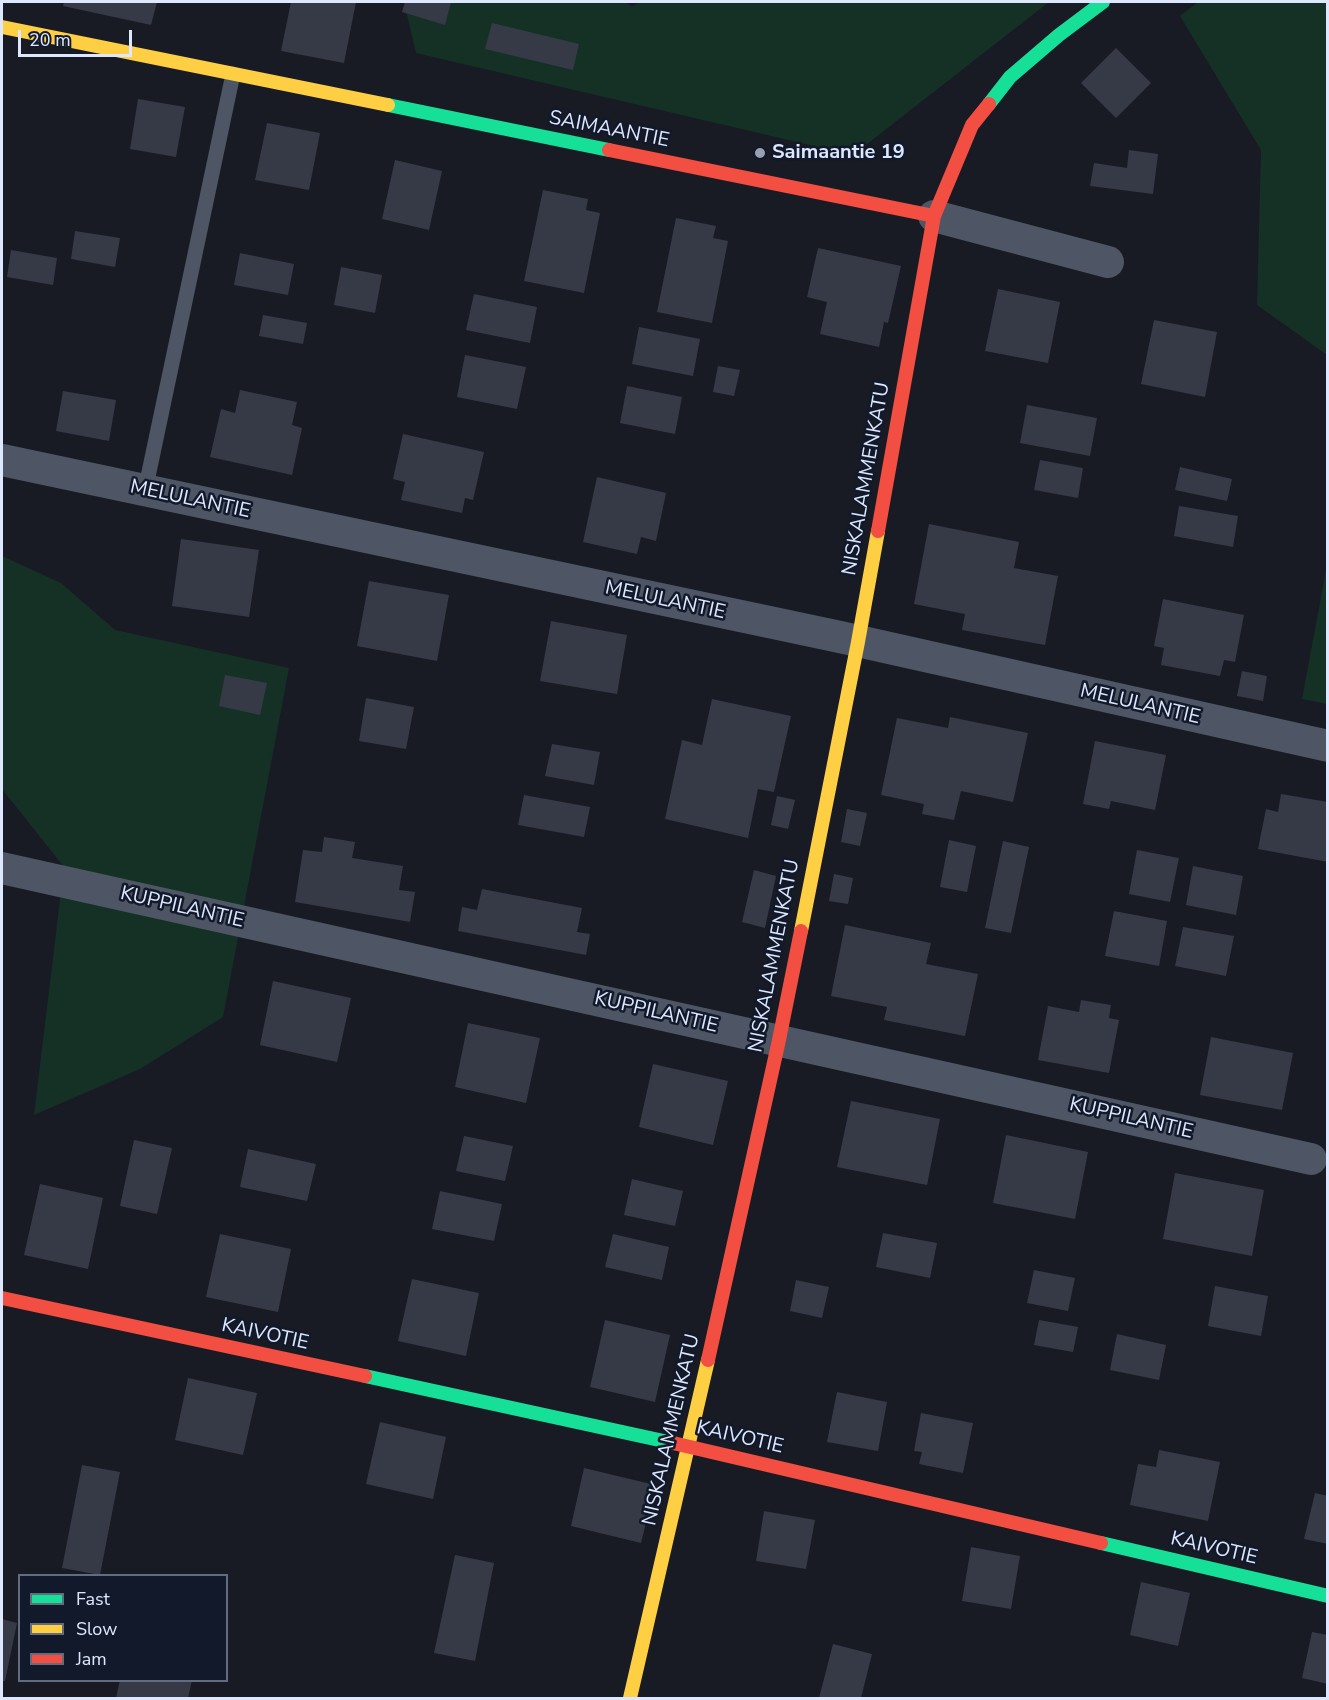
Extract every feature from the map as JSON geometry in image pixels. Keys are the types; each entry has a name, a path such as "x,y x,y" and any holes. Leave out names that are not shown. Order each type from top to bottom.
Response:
{"street":[{"path":"1103,2 1059,35 1010,77 972,125 934,216 1108,262"},
{"name":"SAIMAANTIE","path":"2,27 934,216"},
{"name":"NISKALAMMENKATU","path":"630,1698 689,1446 779,1040 858,642 934,216"},
{"name":"MELULANTIE","path":"2,460 858,642 1328,746"},
{"name":"KUPPILANTIE","path":"2,868 1311,1159"},
{"name":"KAIVOTIE","path":"2,1298 689,1446 1328,1596"}],"lane":[{"path":"145,491 233,74"}],"green space":[{"path":"404,2 624,2 632,6 641,2 1049,2 853,155 416,53"},
{"path":"1198,2 1327,2 1327,355 1257,305 1261,150 1180,16"},
{"path":"2,556 61,583 115,630 289,668 223,1017 140,1069 34,1115 64,867 2,789"},
{"path":"1327,565 1327,704 1302,699"}],"building":[{"path":"64,2 157,2 151,25 63,6"},
{"path":"291,2 356,2 344,63 281,51"},
{"path":"405,2 451,2 445,25 402,12"},
{"path":"492,23 579,44 573,70 485,49"},
{"path":"1116,48 1151,83 1116,118 1081,83"},
{"path":"138,99 185,107 176,157 130,149"},
{"path":"267,123 320,133 309,190 255,180"},
{"path":"1129,150 1158,154 1153,194 1090,186 1094,163 1127,168"},
{"path":"395,160 442,171 429,230 382,219"},
{"path":"543,190 588,199 586,210 600,213 584,293 524,281"},
{"path":"676,218 716,226 713,238 728,241 712,323 657,312"},
{"path":"75,231 120,238 115,267 71,259"},
{"path":"818,248 901,266 888,323 884,322 879,347 820,334 827,302 807,297"},
{"path":"11,250 57,258 53,285 7,277"},
{"path":"240,253 294,264 288,295 234,285"},
{"path":"341,267 382,275 375,313 334,305"},
{"path":"998,289 1060,302 1048,363 985,351"},
{"path":"474,294 537,307 530,343 466,330"},
{"path":"263,315 307,323 303,344 259,336"},
{"path":"1154,320 1217,332 1205,397 1141,384"},
{"path":"639,327 700,339 693,376 632,364"},
{"path":"465,355 526,367 517,409 457,397"},
{"path":"718,366 740,370 734,396 713,392"},
{"path":"627,386 682,397 675,434 620,423"},
{"path":"240,390 297,402 292,425 302,428 292,475 210,457 221,409 235,413"},
{"path":"63,391 116,400 109,441 56,431"},
{"path":"1027,405 1097,418 1090,456 1020,443"},
{"path":"403,434 484,452 473,500 465,498 462,513 401,500 405,482 393,479"},
{"path":"1040,460 1083,468 1078,498 1034,490"},
{"path":"1180,467 1232,479 1227,501 1175,490"},
{"path":"597,477 666,493 656,541 641,537 637,554 583,542"},
{"path":"1179,506 1238,516 1233,547 1174,536"},
{"path":"929,524 1019,542 1014,568 1058,576 1045,645 962,630 965,614 914,604"},
{"path":"181,539 259,550 249,617 172,606"},
{"path":"369,581 449,595 437,661 357,646"},
{"path":"1163,599 1244,615 1235,662 1224,660 1220,676 1161,665 1164,648 1154,646"},
{"path":"551,621 627,635 617,694 540,681"},
{"path":"1242,671 1267,676 1263,701 1237,696"},
{"path":"225,675 267,683 260,715 219,706"},
{"path":"366,698 414,707 406,749 359,741"},
{"path":"712,699 791,716 774,792 758,789 748,838 665,819 682,740 702,745"},
{"path":"950,717 1028,733 1013,802 961,791 954,820 922,814 924,804 881,795 897,718 948,728"},
{"path":"1095,741 1166,755 1155,810 1111,801 1109,809 1083,804"},
{"path":"552,744 600,752 594,785 545,776"},
{"path":"1281,794 1328,802 1328,862 1258,849 1266,809 1278,812"},
{"path":"524,795 590,807 584,837 518,825"},
{"path":"777,796 795,800 788,829 771,825"},
{"path":"847,809 867,813 860,846 841,842"},
{"path":"324,837 355,842 352,858 403,866 399,890 415,892 410,922 295,902 303,850 322,852"},
{"path":"949,840 976,846 967,892 940,887"},
{"path":"1003,841 1029,847 1011,933 985,928"},
{"path":"1137,850 1179,858 1170,902 1129,894"},
{"path":"1193,866 1243,876 1236,915 1186,905"},
{"path":"754,870 776,876 765,928 742,922"},
{"path":"834,874 853,878 848,904 829,901"},
{"path":"482,889 582,908 577,932 590,934 586,955 458,931 462,907 477,910"},
{"path":"1114,911 1167,921 1159,966 1105,956"},
{"path":"845,925 931,943 926,964 978,974 965,1036 884,1020 887,1007 831,996"},
{"path":"1183,927 1234,936 1226,976 1175,966"},
{"path":"273,981 351,998 337,1062 260,1045"},
{"path":"1081,1000 1111,1005 1109,1018 1119,1020 1109,1073 1038,1060 1048,1006 1079,1012"},
{"path":"468,1023 540,1038 526,1103 455,1087"},
{"path":"1211,1037 1293,1053 1282,1110 1200,1095"},
{"path":"653,1064 728,1081 713,1145 639,1127"},
{"path":"851,1101 940,1119 927,1185 837,1167"},
{"path":"1006,1135 1088,1152 1075,1219 993,1203"},
{"path":"464,1136 513,1146 505,1181 456,1171"},
{"path":"134,1140 172,1148 157,1214 120,1206"},
{"path":"248,1149 316,1164 307,1201 240,1187"},
{"path":"1175,1173 1264,1190 1252,1256 1163,1239"},
{"path":"632,1179 683,1191 675,1226 624,1215"},
{"path":"40,1184 103,1198 88,1269 24,1255"},
{"path":"440,1191 502,1204 494,1241 432,1229"},
{"path":"883,1233 937,1243 930,1278 876,1267"},
{"path":"220,1234 291,1249 278,1312 206,1297"},
{"path":"613,1234 669,1247 662,1280 605,1267"},
{"path":"1034,1270 1075,1278 1068,1311 1027,1303"},
{"path":"412,1279 479,1293 466,1356 398,1341"},
{"path":"796,1280 829,1287 822,1318 790,1311"},
{"path":"1215,1286 1268,1296 1261,1336 1208,1326"},
{"path":"605,1320 670,1335 655,1402 590,1387"},
{"path":"1039,1320 1078,1327 1073,1352 1034,1345"},
{"path":"1117,1334 1166,1345 1159,1380 1110,1370"},
{"path":"188,1378 257,1393 243,1455 175,1440"},
{"path":"837,1392 887,1402 878,1451 827,1442"},
{"path":"921,1413 973,1423 963,1473 919,1464 922,1452 914,1451"},
{"path":"380,1422 446,1437 433,1499 366,1484"},
{"path":"1159,1450 1220,1462 1208,1521 1130,1505 1138,1464 1156,1467"},
{"path":"82,1465 120,1472 100,1574 62,1568"},
{"path":"584,1468 655,1485 641,1543 571,1526"},
{"path":"1315,1493 1328,1496 1328,1544 1304,1539"},
{"path":"764,1511 815,1520 806,1569 756,1561"},
{"path":"971,1547 1020,1556 1011,1609 962,1601"},
{"path":"455,1555 494,1563 475,1661 434,1653"},
{"path":"1141,1582 1190,1593 1178,1646 1130,1635"},
{"path":"2,1619 17,1623 5,1681 2,1681"},
{"path":"1312,1632 1328,1635 1328,1684 1302,1678"},
{"path":"833,1644 872,1654 861,1698 819,1698"},
{"path":"120,1682 192,1682 188,1698 116,1698"}],"traffic: fast":[{"path":"989,104 1010,77 1059,35 1103,2"},
{"path":"388,105 609,150"},
{"path":"365,1376 673,1443"},
{"path":"1101,1543 1328,1596"}],"traffic: slow":[{"path":"2,27 388,105"},
{"path":"801,931 878,531"},
{"path":"630,1698 708,1360"}],"traffic: jam":[{"path":"878,531 934,216 972,125 989,104"},
{"path":"609,150 934,216"},
{"path":"708,1360 801,931"},
{"path":"2,1298 365,1376"},
{"path":"673,1443 1101,1543"}],"place":[{"name":"Saimaantie 19","path":"760,153"}]}
